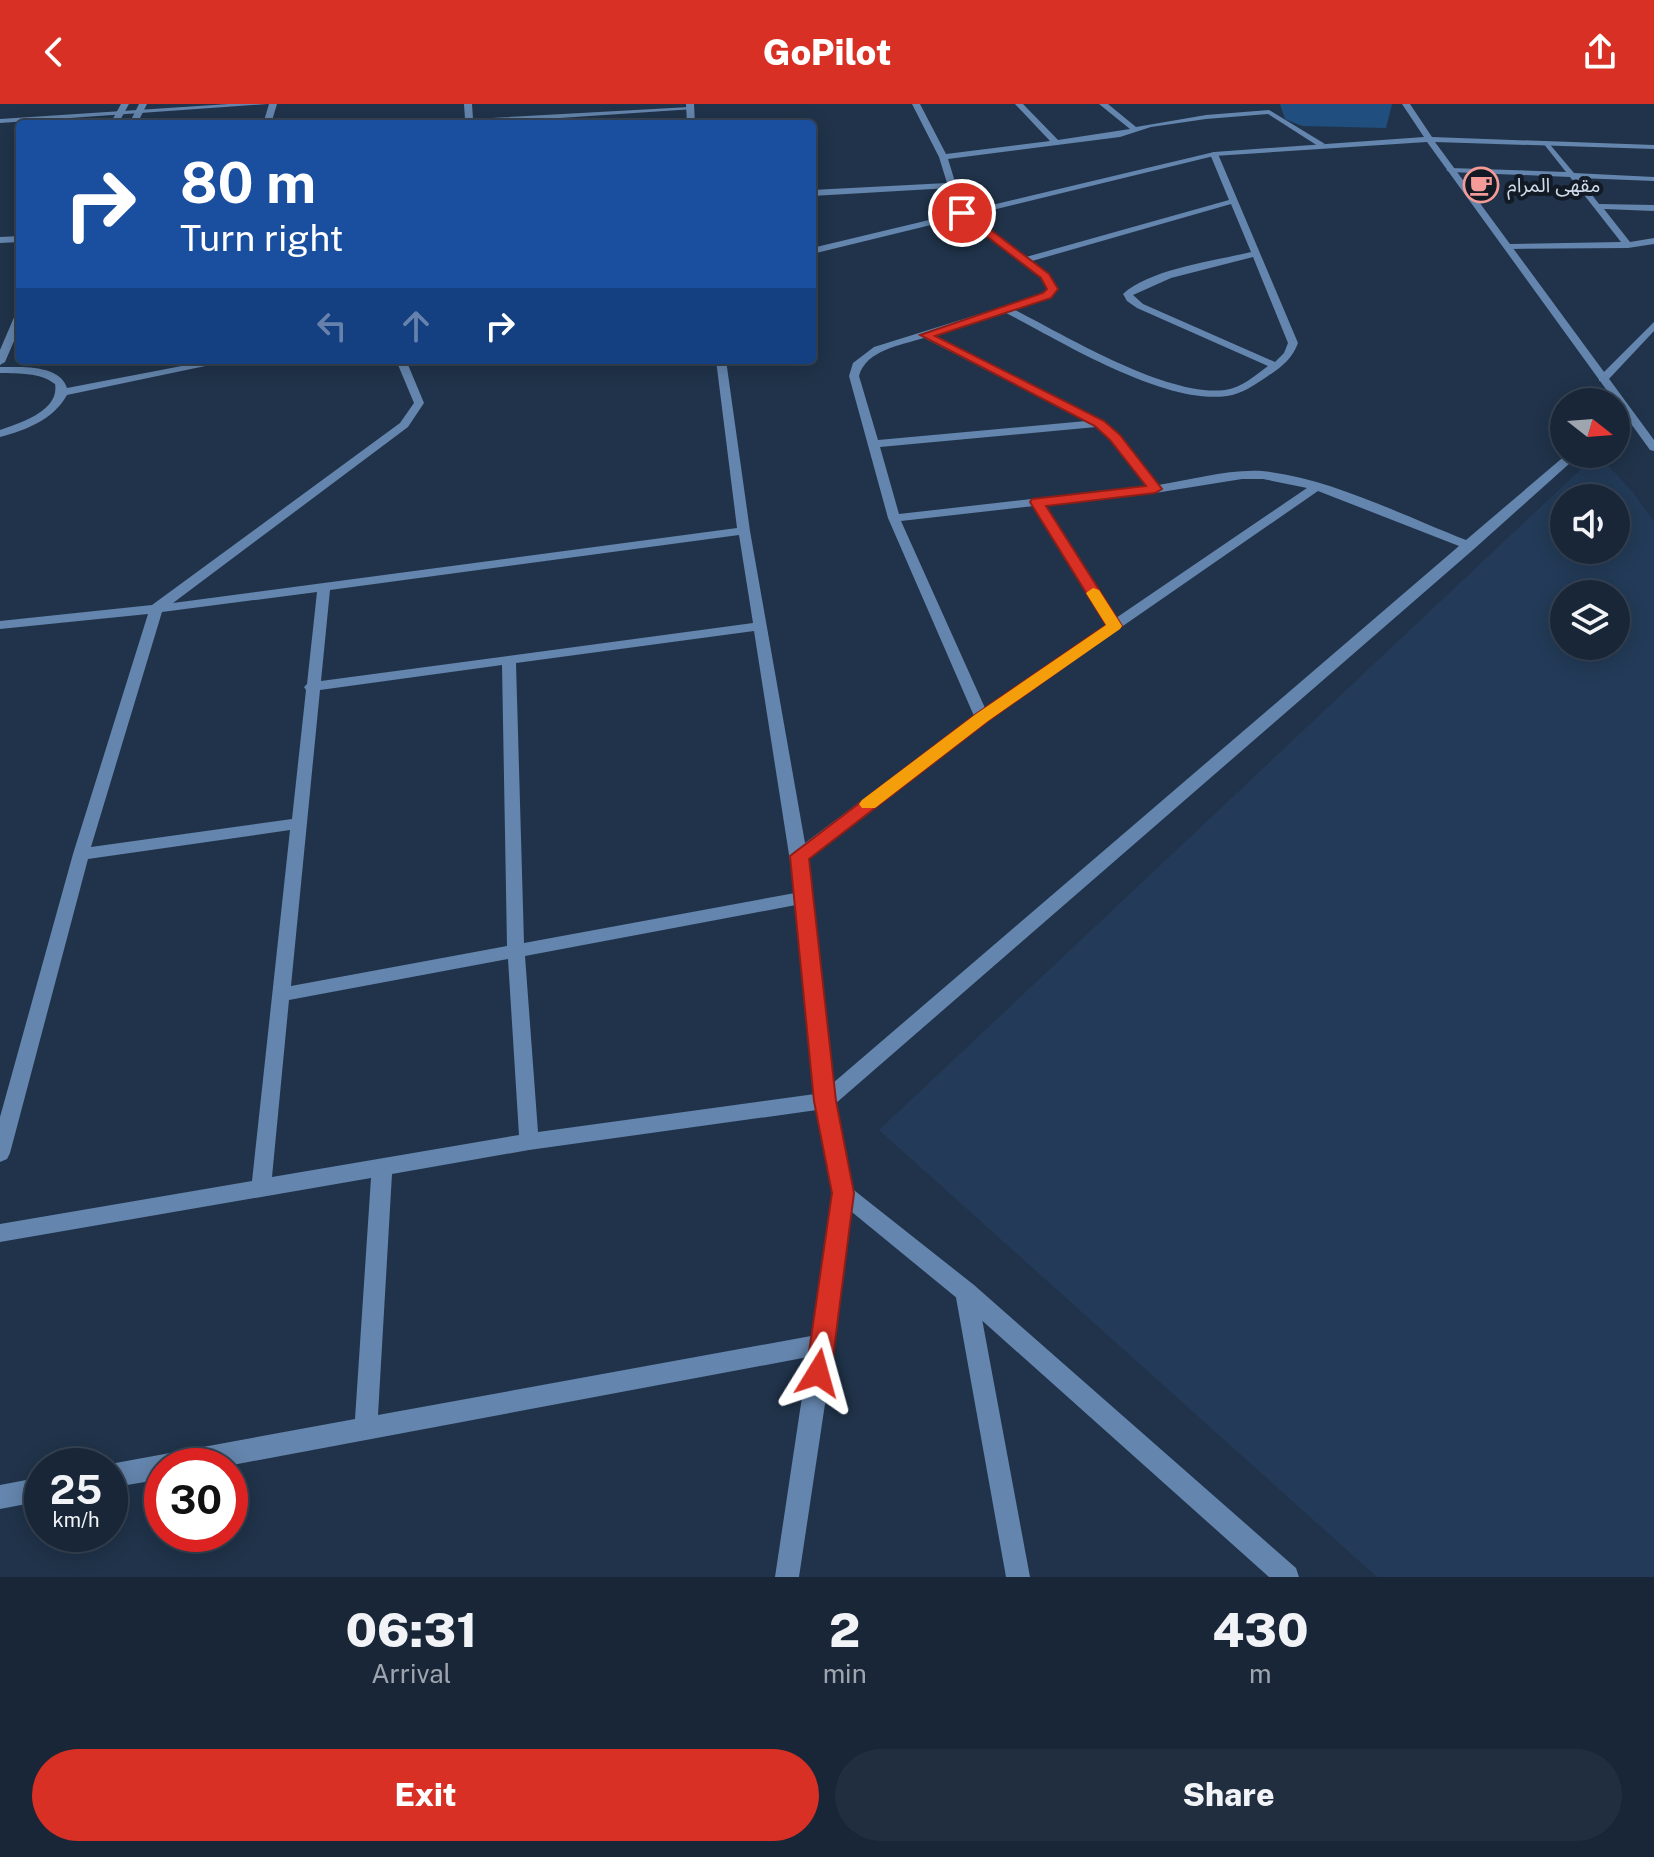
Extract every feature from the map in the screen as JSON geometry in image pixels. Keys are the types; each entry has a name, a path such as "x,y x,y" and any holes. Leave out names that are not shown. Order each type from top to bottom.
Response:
{"street":[{"path":"116,120 125,104"},
{"path":"17,120 119,114 141,108 264,104"},
{"path":"916,104 967,212 1046,276 1053,289 1047,296 1007,310 878,349 857,365 854,376 894,518 982,717"},
{"path":"1019,104 1057,144"},
{"path":"1103,104 1134,129"},
{"path":"1255,104 1321,144"},
{"path":"1406,104 1608,388"},
{"path":"560,120 690,106"},
{"path":"1196,110 1206,117"},
{"path":"943,157 1120,135 1134,129 1206,117 1269,112"},
{"path":"816,250 1214,154 1321,144 1430,139 1654,147"},
{"path":"1547,143 1628,245"},
{"path":"1007,310 1157,383 1186,391 1224,393 1240,389 1276,366 1290,353 1293,343 1214,154"},
{"path":"1450,170 1654,179"},
{"path":"816,193 952,185"},
{"path":"1025,260 1233,201"},
{"path":"1597,206 1654,208"},
{"path":"1510,247 1628,245 1654,241"},
{"path":"1255,254 1150,282 1133,288 1128,294 1140,306 1276,366"},
{"path":"0,362 16,324"},
{"path":"1603,379 1654,325"},
{"path":"925,335 1099,423 1115,437 1155,489"},
{"path":"0,370 21,364 53,375 63,383 65,392 47,414 1,435"},
{"path":"65,392 208,364"},
{"path":"0,1153 81,854 156,609 404,425 419,403 403,364"},
{"path":"722,364 744,531 799,856 825,1101 843,1193 787,1577"},
{"path":"1630,420 1654,448"},
{"path":"873,444 1099,423"},
{"path":"0,1233 529,1142 825,1101 1558,468"},
{"path":"894,518 1155,489 1242,475 1284,478 1317,486 1470,546"},
{"path":"799,856 982,717 1317,486"},
{"path":"1037,502 1114,626"},
{"path":"0,625 156,609 744,531"},
{"path":"261,1187 324,585"},
{"path":"311,687 761,626"},
{"path":"509,661 516,953 529,1142"},
{"path":"81,854 297,824"},
{"path":"281,995 804,897"},
{"path":"366,1428 382,1167"},
{"path":"843,1193 966,1292 1287,1577"},
{"path":"966,1292 1018,1577"},
{"path":"248,1450 823,1344"},
{"path":"0,1497 24,1492"}],"shaded area":[{"path":"1582,468 1610,468 1625,484 1565,484"},
{"path":"1630,489 1654,522 1654,1577 1377,1577 879,1130 1550,498 1550,564 1630,564"}],"slow traffic":[{"path":"868,804 982,717 1114,626 1093,593"}],"place":[{"name":"مقهى المرام","path":"1481,185"}],"route":[{"path":"818,1373 843,1193 825,1101 799,856 982,717 1114,626 1037,502 1155,489 1115,437 1099,423 925,335 1047,296 1053,289 1046,276 962,213"}]}
